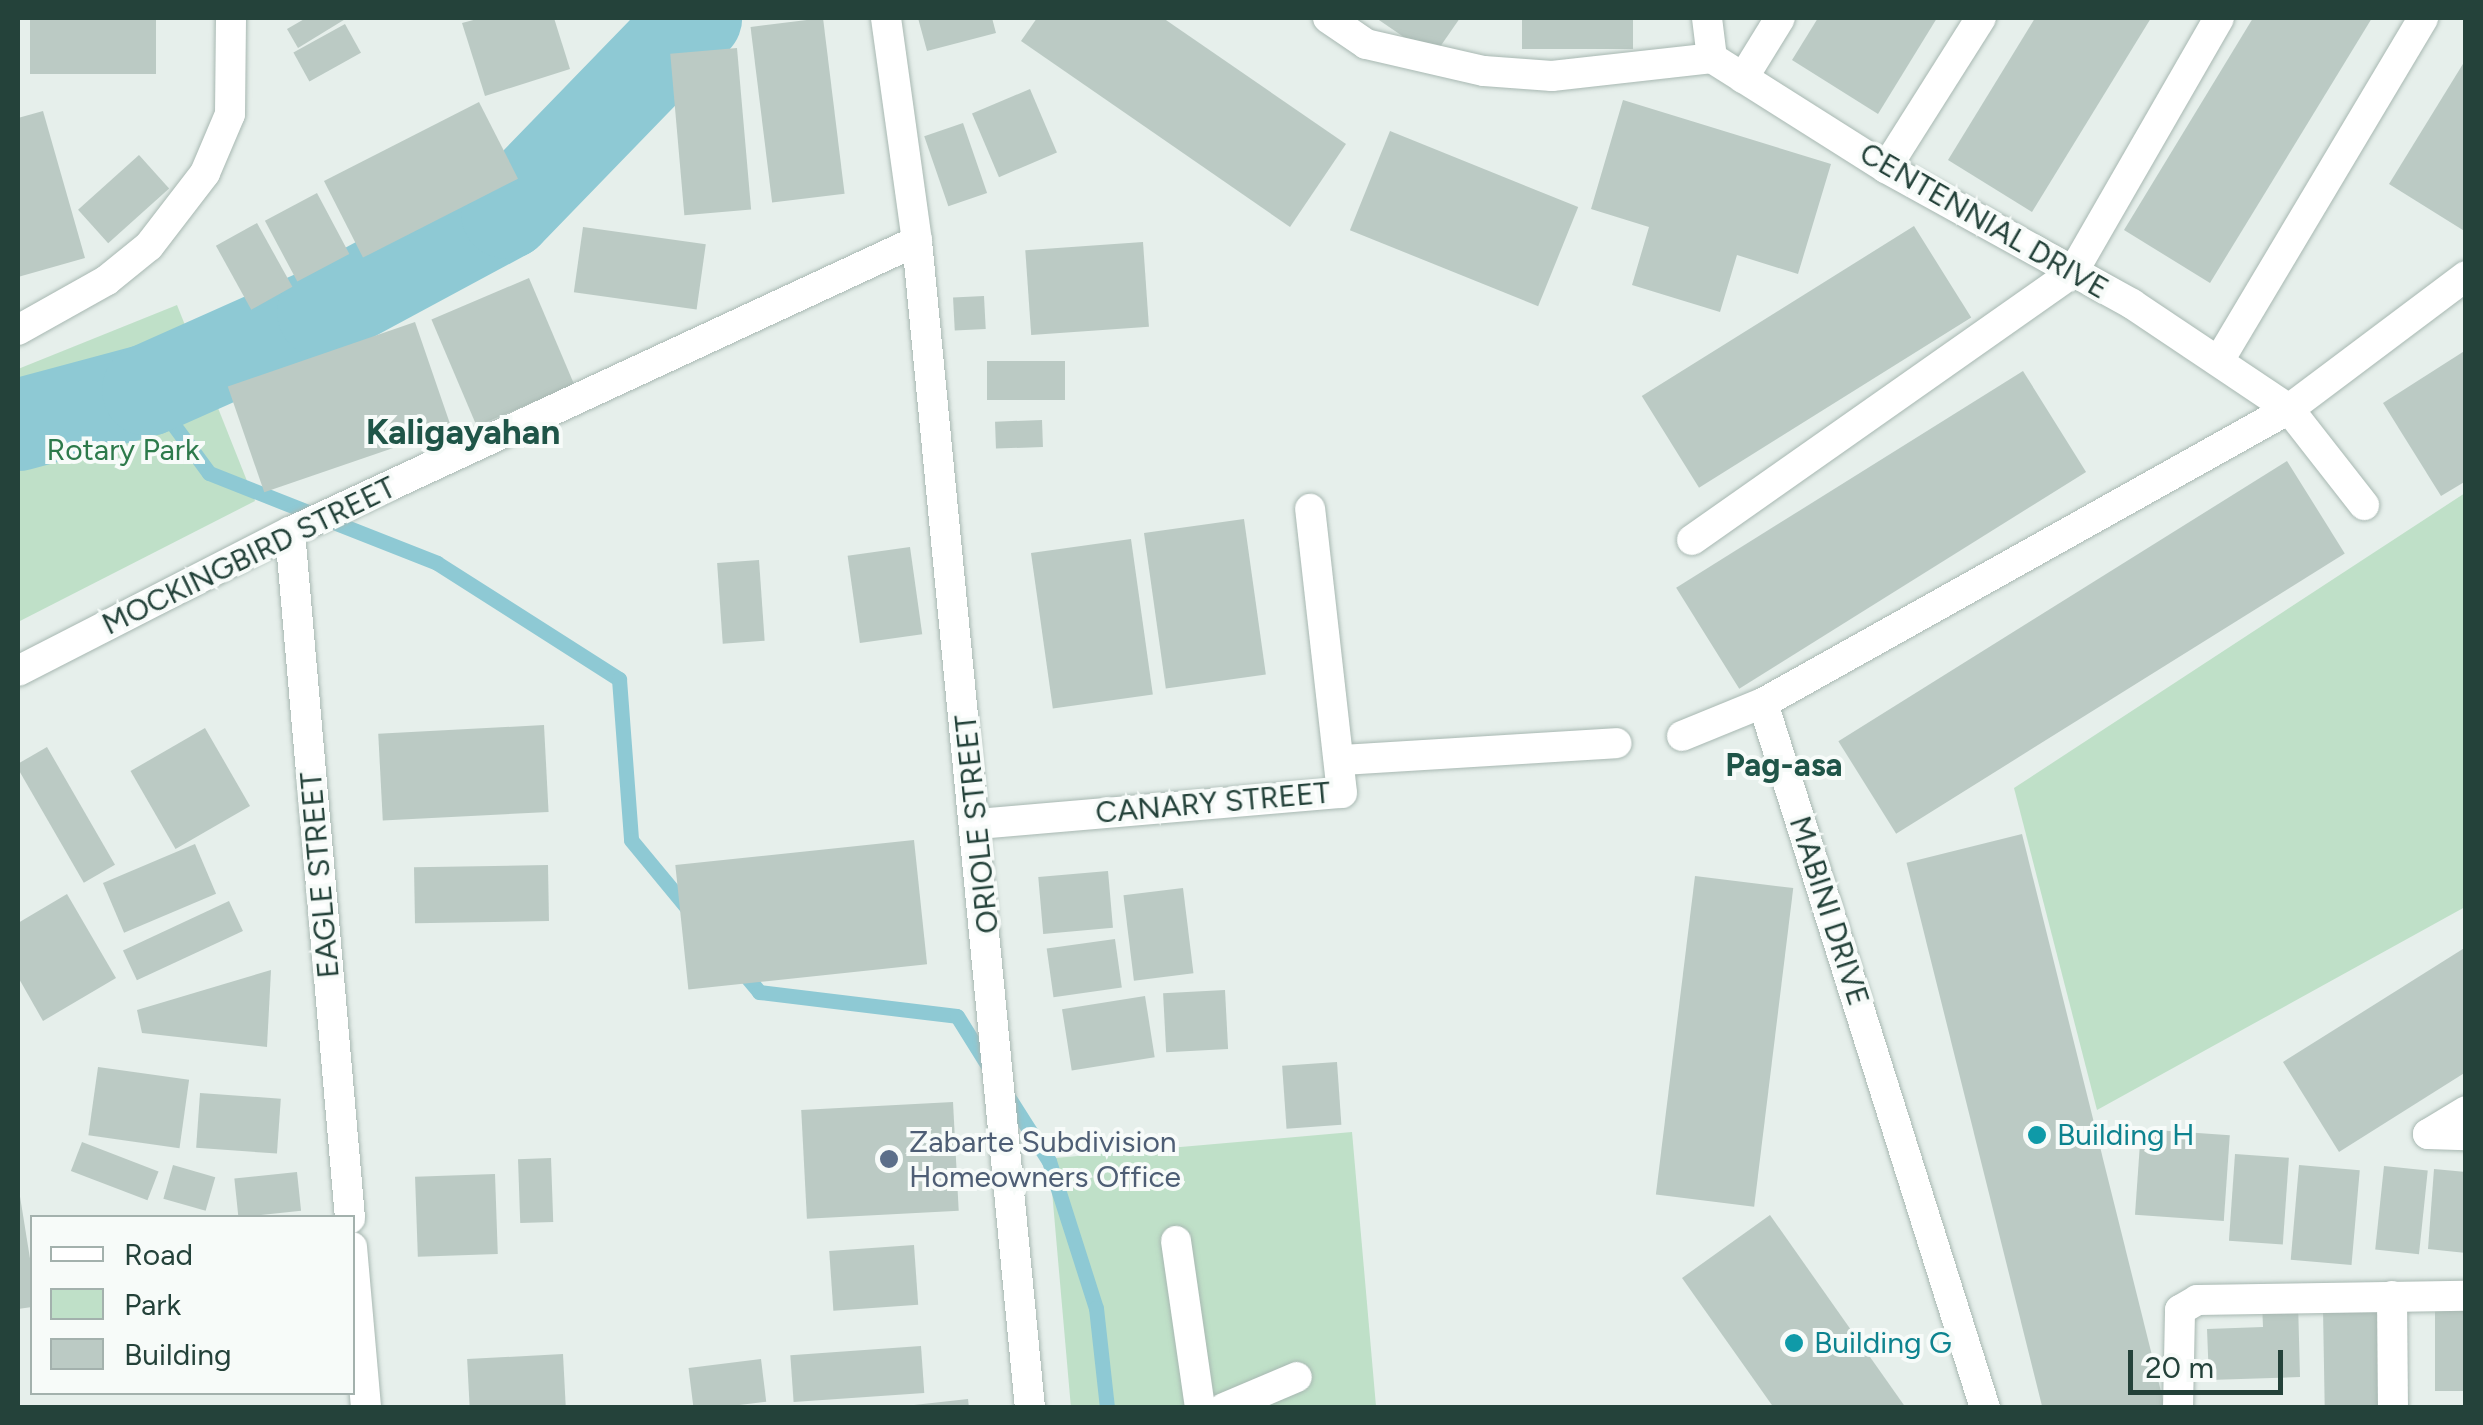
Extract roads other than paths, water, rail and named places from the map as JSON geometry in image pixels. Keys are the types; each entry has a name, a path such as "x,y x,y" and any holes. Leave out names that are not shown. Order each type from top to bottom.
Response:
{"street":[{"path":"18,330 107,280 149,246 205,174 230,114 231,18"},
{"name":"ORIOLE STREET","path":"886,18 917,241 978,824 1030,1408"},
{"path":"1328,18 1366,44 1484,71 1552,76 1712,58 1707,18"},
{"path":"1743,78 1780,18"},
{"path":"1886,168 1981,18"},
{"path":"1692,540 2073,272 2220,18"},
{"path":"2220,358 2423,18"},
{"name":"CENTENNIAL DRIVE","path":"1712,58 1886,168 2220,358 2289,409 2364,505"},
{"name":"MOCKINGBIRD STREET","path":"18,671 290,532 917,241"},
{"path":"1682,736 1763,703 2289,409 2466,276"},
{"name":"CANARY STREET","path":"978,824 1338,795 1345,788 1310,508"},
{"name":"EAGLE STREET","path":"290,532 350,1215"},
{"name":"MABINI DRIVE","path":"1763,703 1985,1408"},
{"path":"1341,760 1616,743"},
{"path":"2466,1111 2428,1134 2466,1135"},
{"path":"1176,1241 1200,1408"},
{"path":"355,1282 366,1408"},
{"path":"2392,1296 2392,1408"},
{"path":"2178,1408 2180,1310 2197,1300 2466,1296"},
{"path":"1224,1408 1297,1377"}],"waterway":[{"path":"18,425 148,390 323,312 507,213 696,18"},
{"path":"148,390 209,473 437,563 619,679 631,840 689,910"},
{"path":"740,969 759,992 957,1016 990,1069"},
{"path":"1005,1092 1049,1161 1096,1308 1107,1408"}],"place":[{"name":"Building H","path":"2037,1135"},
{"name":"Zabarte Subdivision Homeowners Office","path":"889,1159"},
{"name":"Building G","path":"1794,1343"}],"district":[{"name":"Kaligayahan","path":"463,432"},
{"name":"Pag-asa","path":"1784,765"}],"park label":[{"name":"Rotary Park","path":"123,450"}]}
